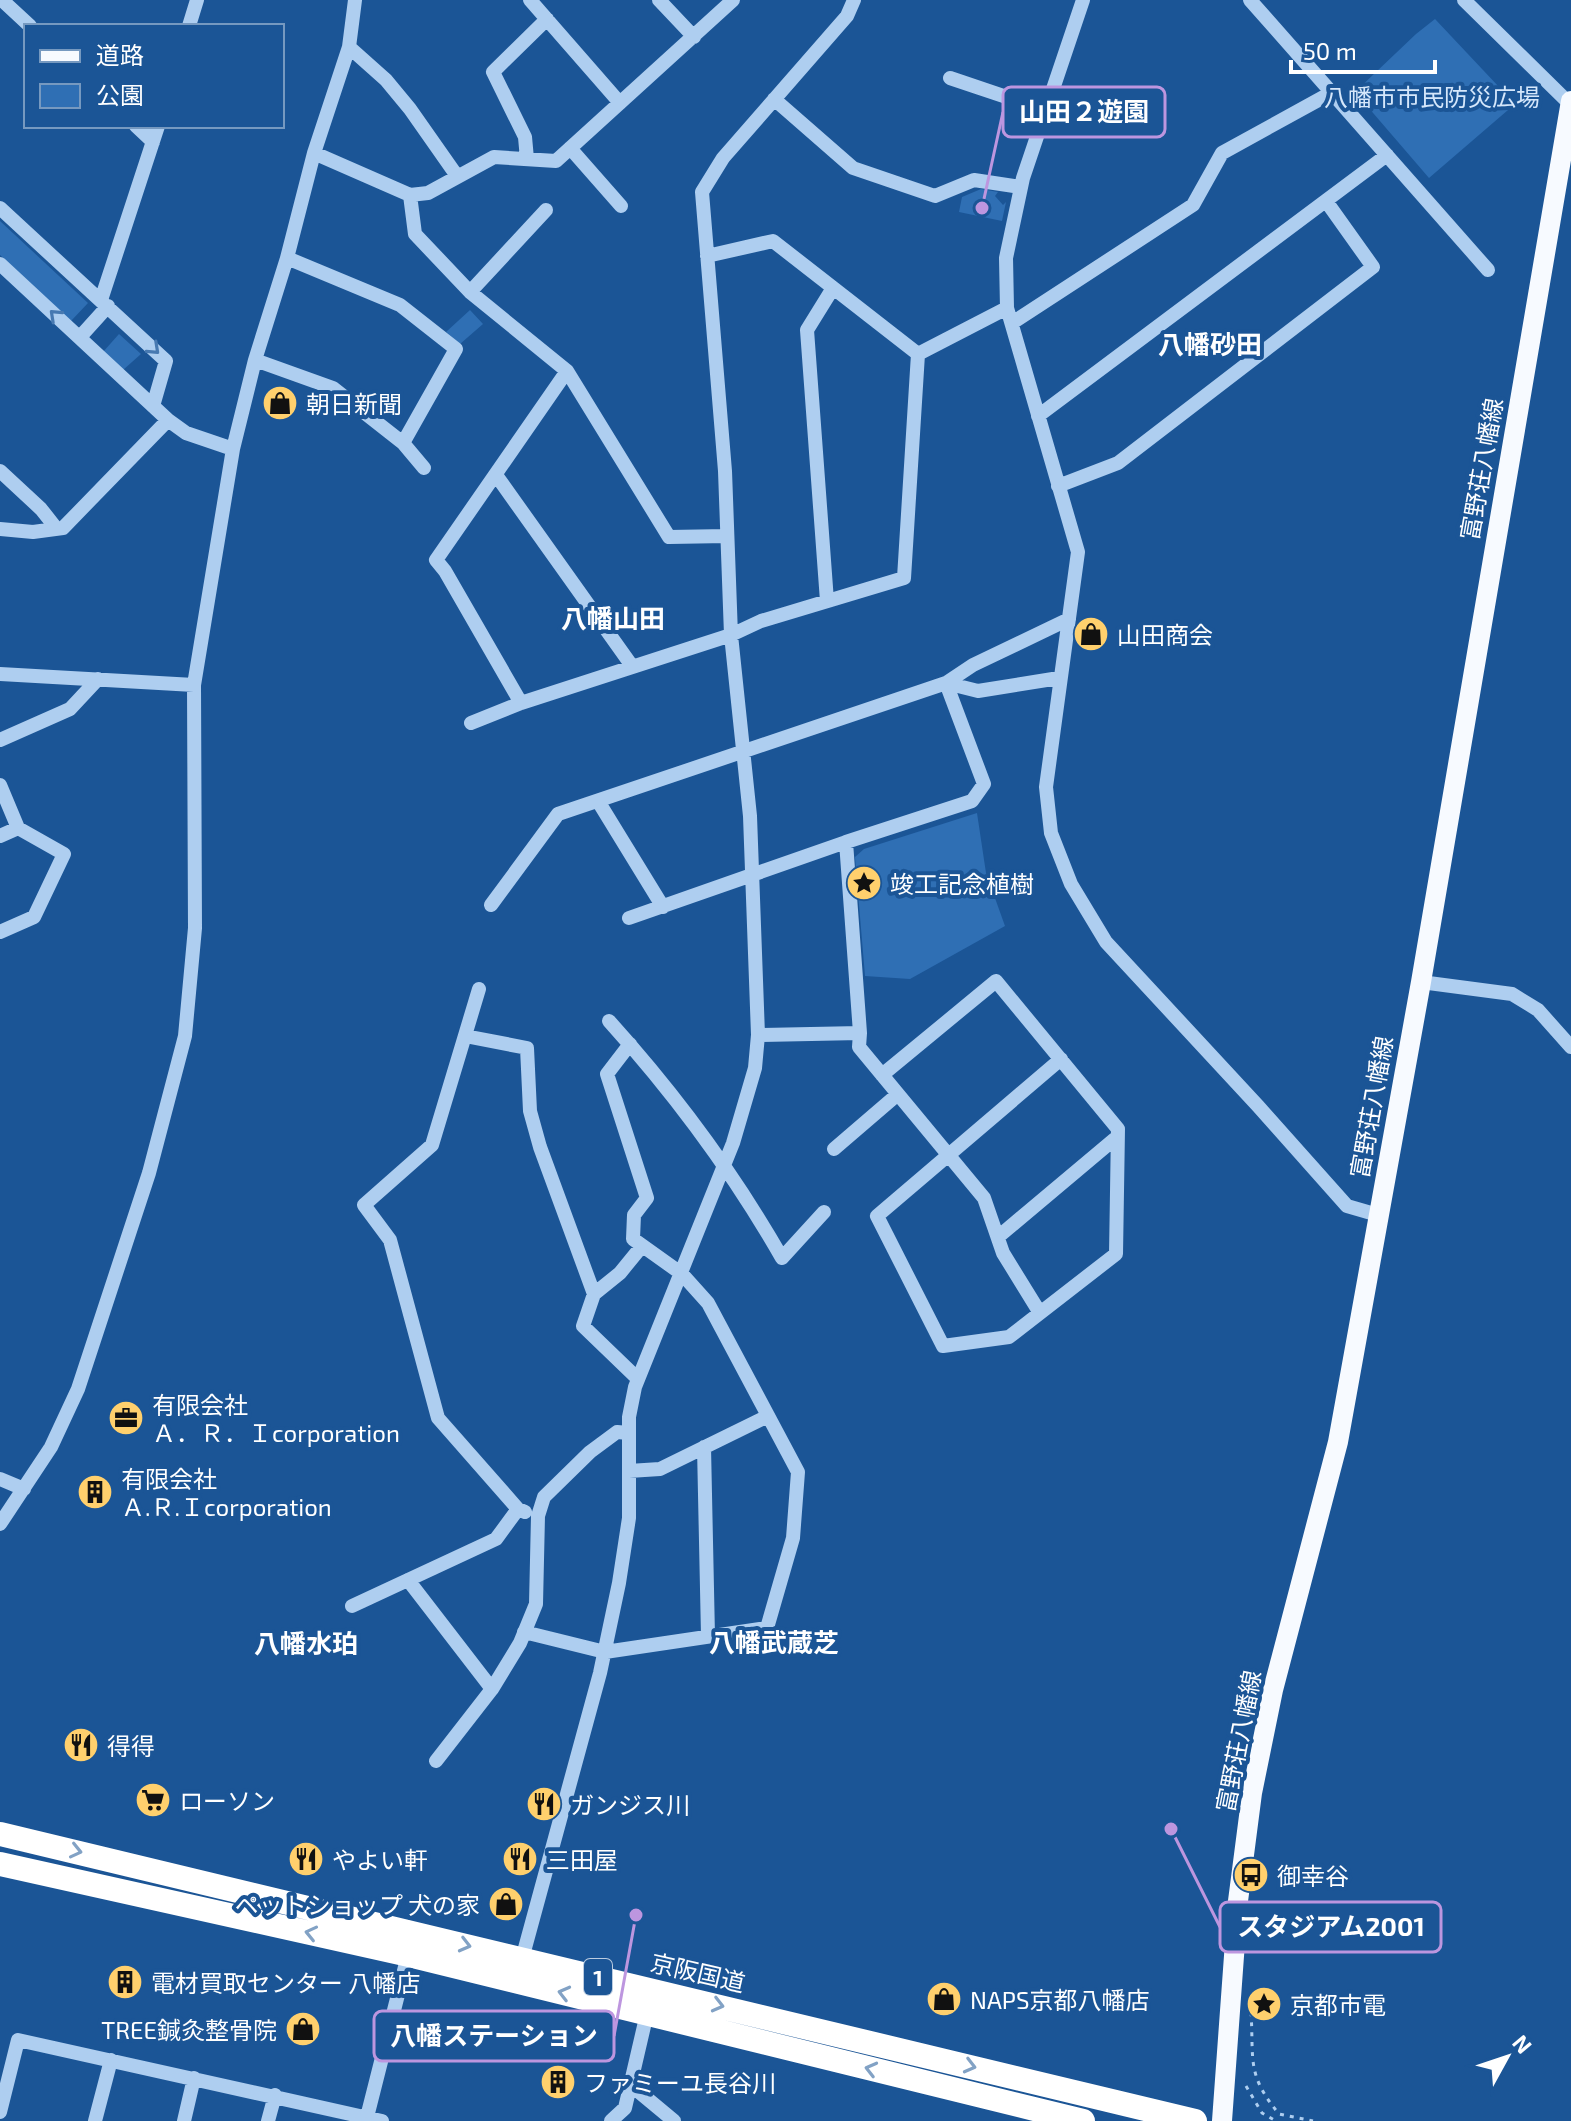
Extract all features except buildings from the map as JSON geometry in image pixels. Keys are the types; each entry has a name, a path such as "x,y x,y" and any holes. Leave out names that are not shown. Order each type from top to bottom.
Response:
{"highway":[{"name":"京阪国道","path":"0,1834 410,1943 648,2014 1083,2121"},
{"name":"京阪国道","path":"0,1864 410,1943 522,1959 1195,2121"}],"main road":[{"name":"富野荘八幡線","path":"1222,2121 1238,1901 1252,1793 1273,1690 1338,1442 1421,982 1571,103"}],"street":[{"path":"2,0 18,6 29,24"},
{"path":"190,24 197,0"},
{"path":"0,1524 51,1447 78,1389 149,1173 185,1036 195,928 194,685 233,449 314,153 349,47 355,0"},
{"path":"530,0 620,103"},
{"path":"659,0 694,37"},
{"path":"314,153 410,195 428,193 494,157 556,161 733,0"},
{"path":"522,1959 605,1652 629,1518 629,1417 638,1379 724,1168 755,1068 758,1035 750,816 731,635 725,471 702,192 723,158 847,16 854,0"},
{"path":"1083,0 1021,187 1006,258 1007,308 1078,552 1046,787 1051,833 1071,884 1106,942 1347,1206 1378,1215"},
{"path":"1250,0 1488,270"},
{"path":"1464,0 1571,103"},
{"path":"527,159 525,137 493,72 547,19"},
{"path":"349,47 386,80 457,176"},
{"path":"950,78 1045,110"},
{"path":"1012,323 1193,205 1222,153 1331,93"},
{"path":"774,99 853,168 935,196 974,180 1021,187"},
{"path":"138,128 153,142"},
{"path":"80,337 105,303 157,128"},
{"path":"570,148 621,206"},
{"path":"1038,416 1387,155"},
{"path":"410,195 415,234 470,292 567,371 669,537 727,536"},
{"path":"1058,486 1118,463 1373,267 1326,201"},
{"path":"0,208 166,361 153,406"},
{"path":"470,292 546,210"},
{"path":"707,256 773,241 918,354"},
{"path":"287,258 400,305 456,349 403,443"},
{"path":"0,264 168,420 186,433 233,449"},
{"path":"827,601 807,330 833,288"},
{"path":"918,354 1007,308"},
{"path":"471,723 521,703 731,635 761,621 904,578 918,354"},
{"path":"255,360 333,388 403,443 424,468"},
{"path":"521,703 436,560 567,371"},
{"path":"0,529 33,532 63,528 168,420"},
{"path":"0,471 41,509 56,528"},
{"path":"496,475 632,666"},
{"path":"491,905 558,814 946,683 973,665 1069,619"},
{"path":"0,674 194,685"},
{"path":"946,683 978,691 1059,678"},
{"path":"0,740 70,709 98,679"},
{"path":"629,918 972,801 984,784 946,683"},
{"path":"0,785 18,828 64,854 34,917 0,932"},
{"path":"598,801 663,907"},
{"path":"0,836 18,828"},
{"path":"846,842 859,1047 984,1198 1003,1253 1040,1313"},
{"path":"882,1075 996,981 1061,1059 1118,1129 1116,1254 1009,1337 943,1346 877,1216 1061,1059"},
{"path":"1421,982 1512,994 1538,1010 1571,1047"},
{"path":"479,989 432,1145 364,1205 390,1240 438,1418 518,1509 538,1516"},
{"path":"609,1021 649,1066 724,1168 754,1210 782,1258 824,1212"},
{"path":"758,1035 860,1033"},
{"path":"465,1036 527,1048 533,1123 594,1294"},
{"path":"524,1632 605,1652 767,1628 793,1538 798,1472 708,1303 682,1274 633,1239 634,1215 647,1198 607,1074 630,1044"},
{"path":"834,1149 898,1094"},
{"path":"998,1237 1117,1137"},
{"path":"638,1379 583,1326 594,1294 620,1273 642,1246"},
{"path":"629,1471 660,1469 768,1416"},
{"path":"436,1761 492,1689 536,1604 538,1516 544,1497 590,1452 617,1432 629,1433"},
{"path":"704,1447 708,1636"},
{"path":"0,1479 24,1489"},
{"path":"352,1606 496,1539 518,1509"},
{"path":"408,1580 492,1689"},
{"path":"366,2119 410,1943"},
{"path":"611,2121 625,2108 632,2086 648,2014 649,1989"},
{"path":"0,2112 18,2040 382,2121"},
{"path":"95,2121 111,2060"},
{"path":"184,2121 194,2078"},
{"path":"632,2086 674,2121"},
{"path":"268,2121 275,2095"}],"path":[{"path":"1246,2057 1246,2010 1251,2012 1254,2075 1259,2088 1279,2114 1313,2121"},
{"path":"1246,2073 1246,2089 1262,2113 1276,2121"}],"green space":[{"name":"八幡市市民防災広場","path":"1435,19 1515,104 1429,178 1355,92"},
{"path":"981,189 998,192 995,196 1003,205 1006,202 1002,221 959,212 962,197"},
{"path":"0,221 88,303 71,321 0,255"},
{"path":"470,310 483,324 460,344 446,332"},
{"path":"119,334 141,354 123,370 103,352"},
{"path":"977,813 986,873 1005,926 910,979 865,976 855,857 864,849"}],"place":[{"name":"山田２遊園","path":"982,208"},
{"name":"朝日新聞","path":"280,403"},
{"name":"山田商会","path":"1091,634"},
{"name":"竣工記念植樹","path":"864,883"},
{"name":"有限会社 Ａ．Ｒ．Ｉcorporation","path":"126,1418"},
{"name":"有限会社 Ａ.Ｒ.Ｉcorporation","path":"95,1492"},
{"name":"得得","path":"81,1745"},
{"name":"ローソン","path":"153,1800"},
{"name":"ガンジス川","path":"544,1804"},
{"name":"スタジアム2001","path":"1171,1829"},
{"name":"やよい軒","path":"306,1859"},
{"name":"三田屋","path":"520,1859"},
{"name":"御幸谷","path":"1251,1875"},
{"name":"ペットショップ 犬の家","path":"506,1904"},
{"name":"八幡ステーション","path":"636,1915"},
{"name":"電材買取センター 八幡店","path":"125,1982"},
{"name":"NAPS京都八幡店","path":"944,1999"},
{"name":"京都市電","path":"1264,2004"},
{"name":"TREE鍼灸整骨院","path":"303,2029"},
{"name":"ファミーユ長谷川","path":"558,2082"}],"district":[{"name":"八幡砂田","path":"1210,343"},
{"name":"八幡山田","path":"613,617"},
{"name":"八幡武蔵芝","path":"774,1641"},
{"name":"八幡水珀","path":"306,1642"}]}
